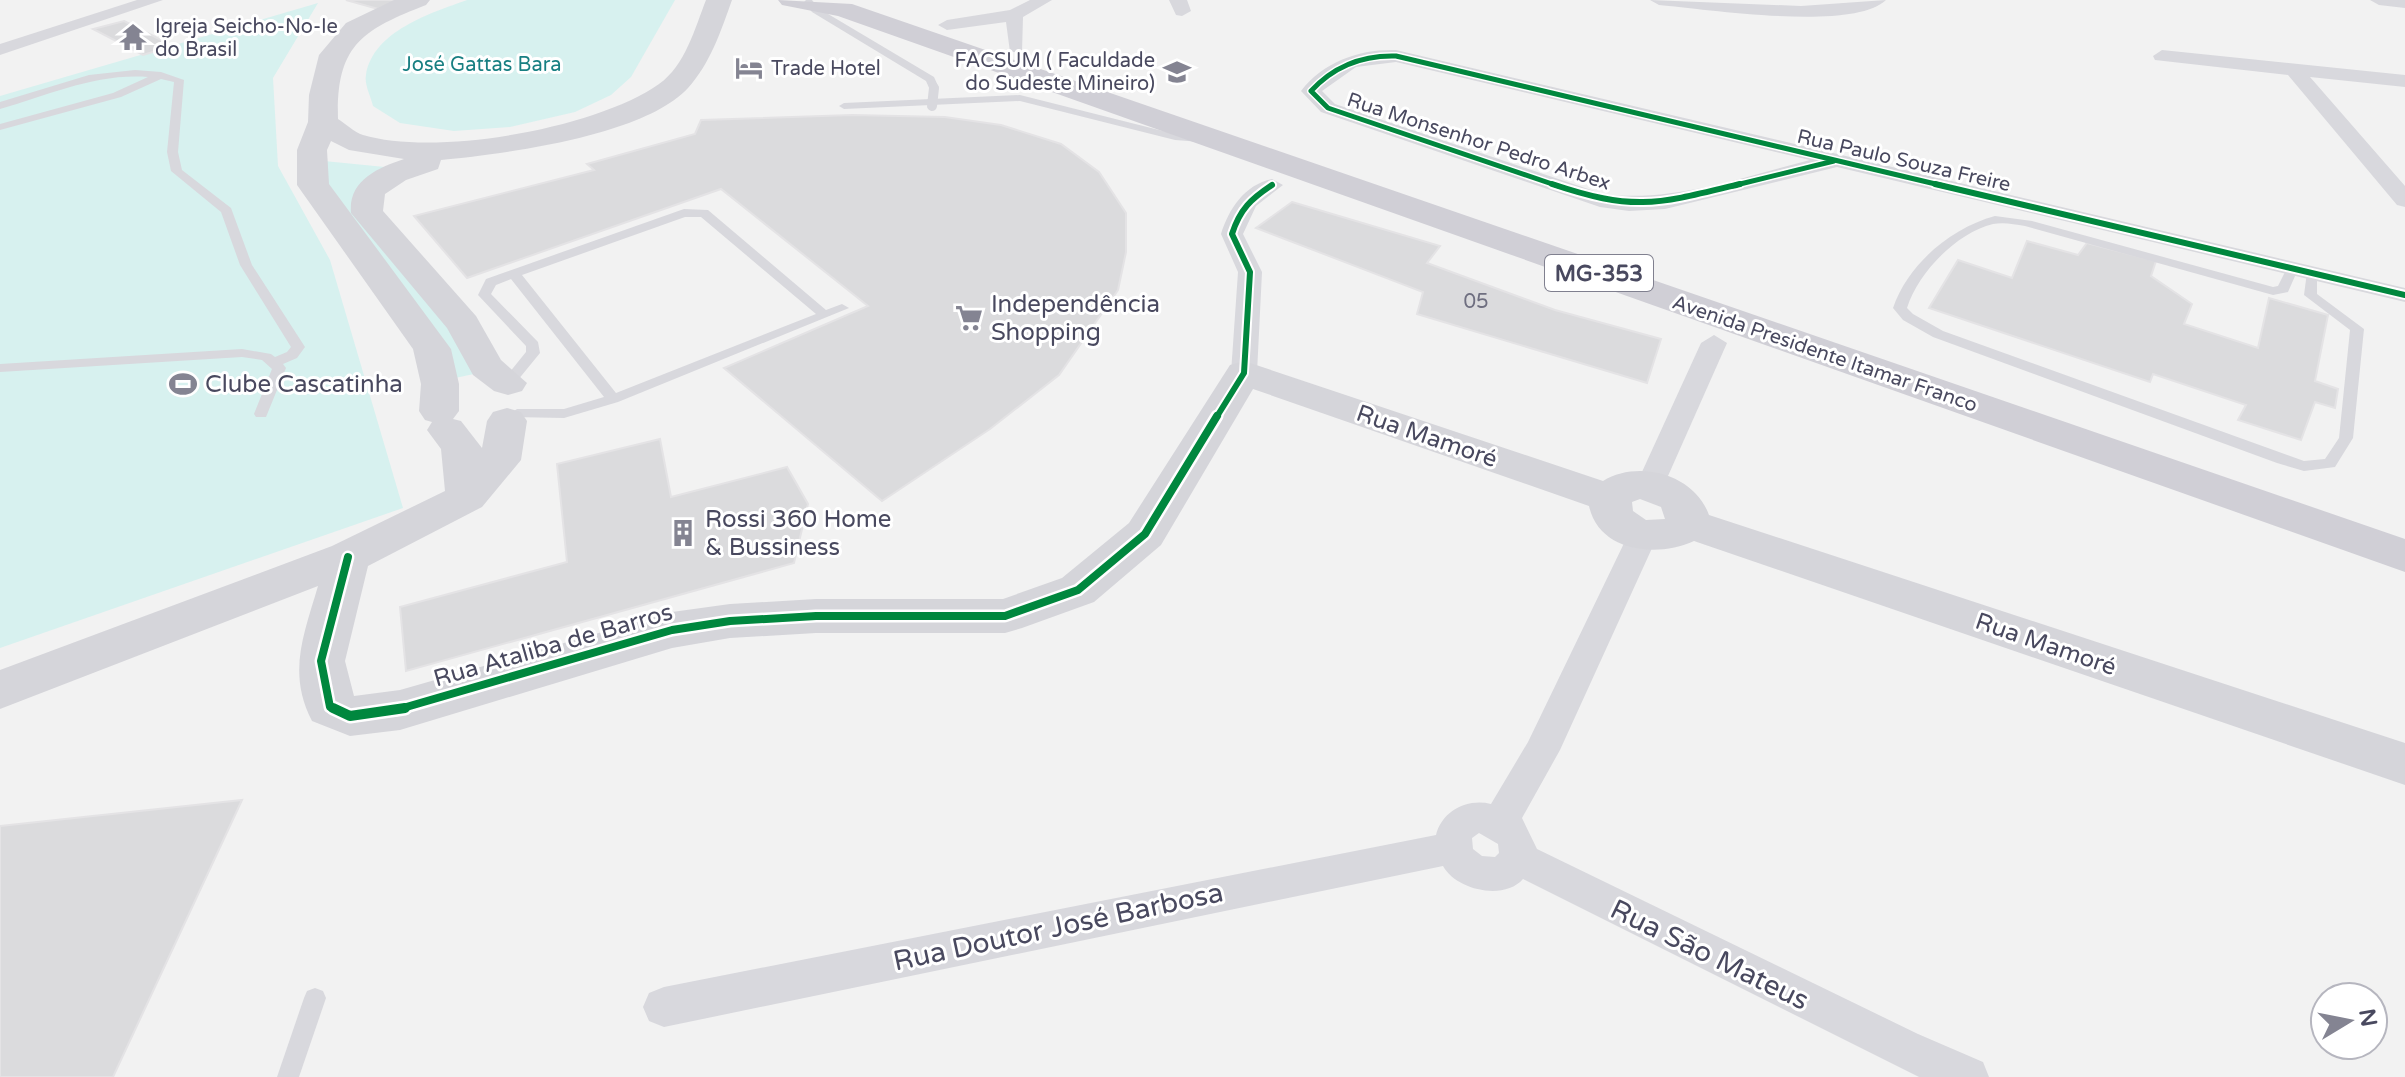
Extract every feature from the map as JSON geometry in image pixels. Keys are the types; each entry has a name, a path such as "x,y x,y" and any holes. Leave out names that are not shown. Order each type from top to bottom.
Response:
{"main road":[{"path":"417,0 367,20 333,48 321,91 343,108 387,128 443,136 524,130 570,119 633,93 665,69 706,12"},
{"path":"448,0 403,17 363,46 352,63 343,108 330,130 371,155 427,162 538,153 629,126 675,101 705,72 710,56 706,12"},
{"name":"Avenida Presidente Itamar Franco","path":"872,0 947,25 1015,32 2405,530"},
{"name":"Avenida Presidente Itamar Franco","path":"800,1 843,9 2405,556"},
{"path":"351,142 414,149 473,148 545,139 603,124 672,89 687,71 706,12"},
{"path":"343,108 312,150 313,185 432,349 440,384 443,420 461,446 467,497"},
{"path":"0,690 348,557 467,497 500,460 511,406 463,324 367,213 364,201 369,189 386,178 427,162"},
{"name":"Rua Mamoré","path":"1244,373 1610,498 1611,511 1618,522 1665,529 2405,764"},
{"name":"Rua Ataliba de Barros","path":"348,557 321,661 330,707 350,716 400,710 672,630 730,621 816,616 1005,616 1078,590 1145,534 1244,373"},
{"path":"443,420 466,389 511,406"},
{"path":"1610,498 1629,485 1650,485 1669,492 1683,504 1665,529"}],"street":[{"path":"106,0 123,10"},
{"path":"0,50 154,0"},
{"path":"1015,32 1043,0"},
{"path":"1659,0 1810,11 1842,10 1877,0"},
{"path":"2379,0 2405,3"},
{"name":"Rua Monsenhor Pedro Arbex","path":"1396,56 1368,55 1355,60 1311,91 1328,108 1600,200 1665,202 1834,161"},
{"name":"Rua Paulo Souza Freire","path":"1396,56 2405,295"},
{"path":"2162,56 2405,81"},
{"path":"2295,71 2405,200"},
{"name":"Rua Ataliba de Barros","path":"1244,373 1250,272 1232,234 1238,215 1248,201 1272,185"},
{"path":"1650,485 1714,343"},
{"path":"1500,822 1665,529"},
{"path":"1479,817 1500,822 1516,839 1518,858 1506,872 1485,875 1464,865 1452,848 1455,830 1461,823 1479,817"},
{"name":"Rua Doutor José Barbosa","path":"664,1007 1452,848"},
{"name":"Rua São Mateus","path":"1518,858 1917,1063 1968,1077"}],"lane":[{"path":"800,1 930,79 934,88 932,110"},
{"path":"0,106 77,83 130,72 162,74 179,80 181,100 172,162 177,171 227,211 230,230 248,269 298,347 292,355 273,363"},
{"path":"0,127 117,95 162,74"},
{"path":"844,106 1020,98 1175,137 1220,141"},
{"path":"825,315 704,213 695,210 491,282 484,295 533,345 533,353 511,406 564,413 613,399 825,315 842,308"},
{"path":"1997,219 2074,236 2273,291 2283,289 2303,270 2310,295 2357,329 2346,438 2330,464 2317,467 2282,460 1938,334 1908,317 1900,308 1902,293 1919,271 1980,224 1997,219"},
{"path":"514,274 613,399"},
{"path":"0,368 242,353 266,357 279,368 261,414"},
{"path":"288,1077 315,998"}],"green space":[{"name":"José Gattas Bara","path":"467,0 675,0 631,77 611,95 575,112 510,127 454,131 400,123 373,106 366,75 380,47 406,26"},
{"name":"Clube Cascatinha","path":"318,3 273,78 278,166 330,260 403,508 0,648 0,96"},
{"path":"324,161 395,168 361,189 452,330 474,374 455,378 321,184"}],"building":[{"path":"346,0 399,0 378,9"},
{"name":"Igreja Seicho-No-Ie do Brasil","path":"124,21 173,46 143,55 93,29"},
{"name":"Independência Shopping","path":"852,115 945,117 1001,125 1061,144 1099,172 1126,213 1126,252 1118,290 1059,375 990,429 882,501 724,368 868,306 721,189 467,278 414,216 594,170 587,164 695,134 701,120"},
{"path":"1292,202 1440,246 1427,263 1555,310 1661,339 1647,383 1417,314 1423,292 1256,228"},
{"path":"2027,241 2078,255 2087,243 2156,261 2151,276 2192,304 2184,324 2258,348 2269,298 2328,315 2315,381 2338,389 2335,408 2315,402 2301,440 2238,420 2246,405 2153,374 2150,382 1929,308 1958,260 2012,278"},
{"name":"Rossi 360 Home & Bussiness","path":"660,439 671,497 787,467 808,504 794,563 406,671 400,607 567,562 557,464"},
{"path":"242,800 113,1077 0,1077 0,826"}],"cycle path":[{"path":"1834,161 1665,202 1629,204 1600,200 1328,108 1311,91 1319,82 1349,63 1372,57 1396,56 2405,295"},
{"path":"348,557 321,661 330,707 350,716 400,710 672,630 730,621 816,616 1005,616 1078,590 1145,534 1244,373 1250,272 1232,234 1238,215 1248,201 1272,185"}],"place":[{"name":"Igreja Seicho-No-Ie do Brasil","path":"133,37"},
{"name":"Trade Hotel","path":"749,68"},
{"name":"FACSUM ( Faculdade do Sudeste Mineiro)","path":"1177,72"},
{"name":"Independência Shopping","path":"969,318"},
{"name":"Clube Cascatinha","path":"183,384"},
{"name":"Rossi 360 Home & Bussiness","path":"683,533"}]}
